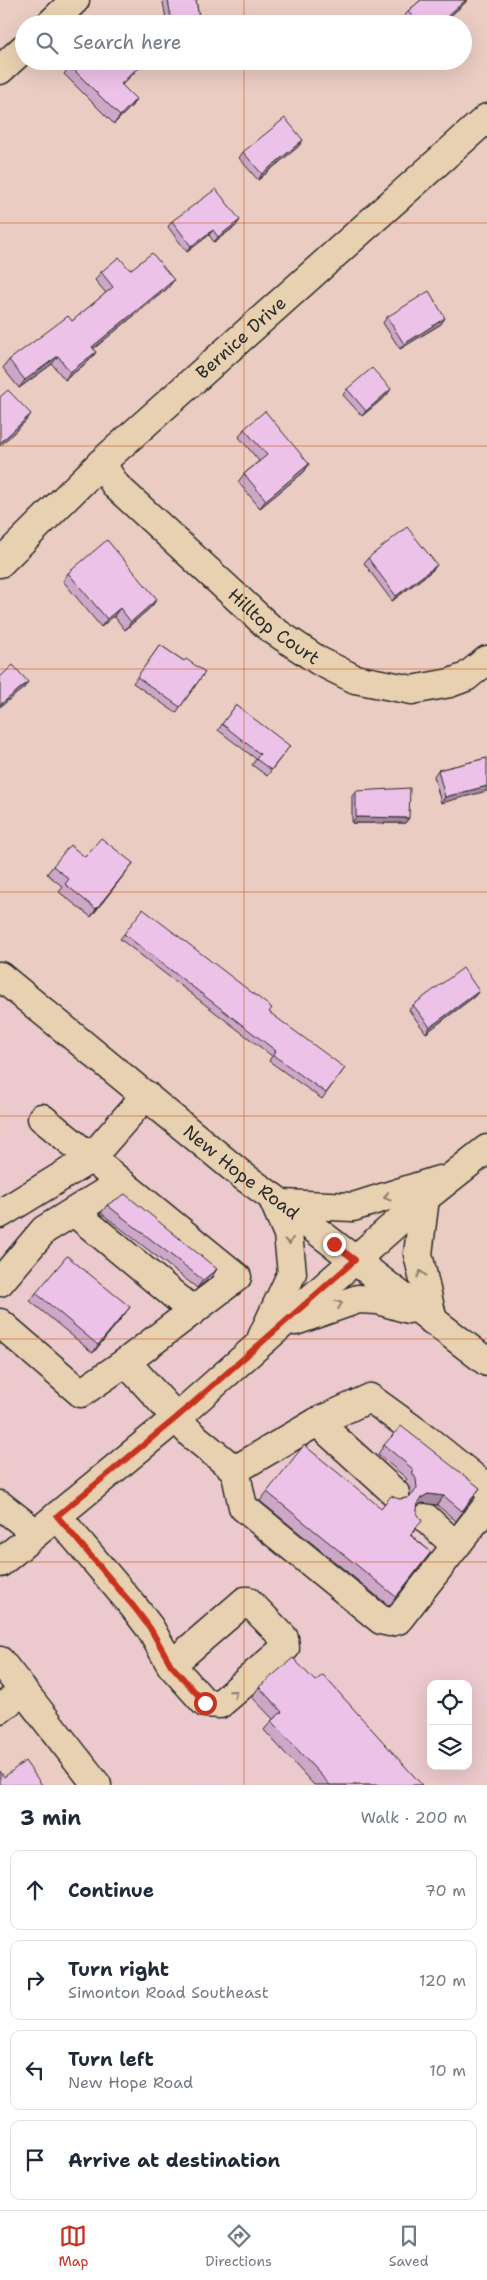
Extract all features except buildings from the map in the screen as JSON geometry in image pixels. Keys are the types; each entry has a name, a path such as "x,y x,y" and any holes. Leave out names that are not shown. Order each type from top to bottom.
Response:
{"street":[{"path":"59,15 75,0"},
{"path":"0,70 15,56"},
{"name":"Bernice Drive","path":"0,563 101,463 487,118"},
{"name":"Hilltop Court","path":"101,463 116,486 127,494 270,628 319,661 355,679 412,690 450,683 466,677 487,660"},
{"name":"New Hope Road","path":"0,976 243,1176 277,1200 487,1362"},
{"path":"0,1214 90,1159 146,1095"},
{"path":"0,1323 81,1393 126,1362 237,1277 42,1118"},
{"path":"0,1563 176,1418 425,1198 487,1149"},
{"path":"268,1336 292,1273 288,1234 277,1200 353,1207 450,1177"},
{"path":"0,1282 44,1230 120,1183"},
{"path":"268,1336 344,1302 358,1299 378,1300 428,1317 418,1254 425,1198"},
{"path":"74,1212 193,1311"},
{"path":"126,1362 192,1435 235,1470 243,1507 380,1620 390,1622 398,1620 441,1527 479,1491 370,1398 317,1422 235,1470"},
{"path":"317,1422 393,1483"},
{"path":"0,1505 36,1533"},
{"path":"57,1516 134,1607 150,1628 171,1665 205,1703 220,1704 285,1648 284,1638 248,1601 245,1601 171,1665"},
{"path":"0,1661 97,1785"},
{"path":"0,1709 23,1691"}],"shaded area":[{"path":"0,982 364,1287 487,1369 487,1785 83,1785 0,1675"}],"route":[{"path":"205,1703 171,1665 150,1628 134,1607 57,1516 176,1418 355,1260 334,1244"}]}
